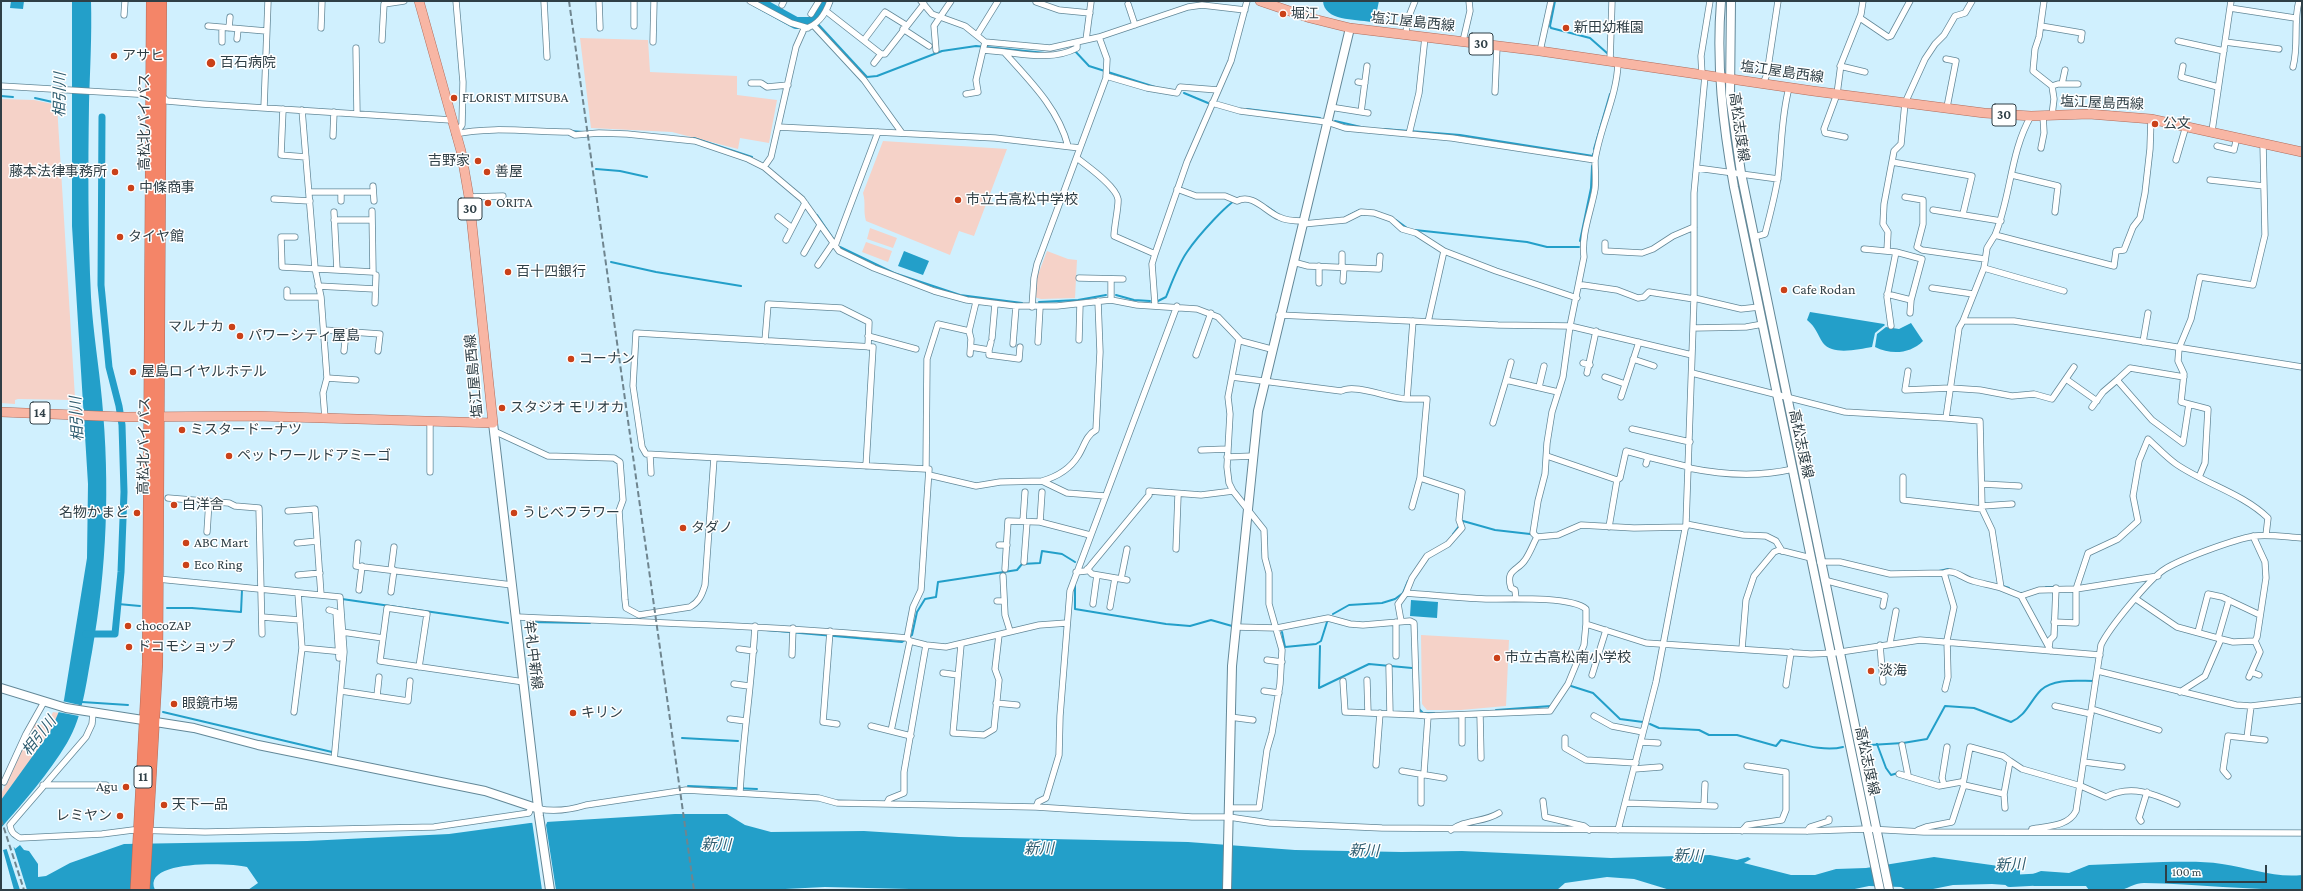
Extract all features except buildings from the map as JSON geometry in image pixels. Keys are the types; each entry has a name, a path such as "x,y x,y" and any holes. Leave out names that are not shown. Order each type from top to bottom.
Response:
{"highway":[{"name":"高松北バイパス","path":"152,1 156,95"},
{"name":"高松北バイパス","path":"151,721 148,664 154,416 156,95 161,1"},
{"name":"高松北バイパス","path":"144,890 144,832 158,579 154,416"},
{"name":"高松北バイパス","path":"136,890 144,832"}],"main road":[{"name":"塩江屋島西線","path":"154,416 430,421 493,427 469,197 455,134 419,1"},
{"name":"塩江屋島西線","path":"1260,1 1310,18 1350,28 1540,51 1789,88 1997,114 2031,116 2089,114 2151,119 2212,131 2302,152"},
{"name":"高松志度線","path":"1721,1 1720,78 1732,173 1811,558 1835,653 1872,833 1880,890"},
{"name":"高松志度線","path":"1731,1 1730,79 1733,120 1741,173 1824,580 1835,653"},
{"path":"1227,890 1232,666 1254,456 1264,382 1350,28"},
{"name":"14","path":"1,412 125,417 154,416"},
{"name":"牟礼中新線","path":"493,427 515,618 524,682 536,811 550,890"},
{"path":"1,688 57,706 92,713 194,728 258,745 334,762 485,791 536,811"},
{"name":"高松志度線","path":"1872,833 1889,890"}],"street":[{"path":"124,15 125,1"},
{"path":"264,108 268,1"},
{"path":"321,28 322,1"},
{"path":"382,40 384,2 404,1"},
{"path":"455,134 462,125 463,96 456,1"},
{"path":"544,1 547,57"},
{"path":"599,1 600,28"},
{"path":"634,1 634,26"},
{"path":"653,42 654,1"},
{"path":"750,1 791,23 808,28"},
{"path":"811,14 819,1"},
{"path":"764,166 771,157 796,47 804,29 816,24 826,11 830,1"},
{"path":"936,50 933,31 939,18 951,1"},
{"path":"977,35 998,1"},
{"path":"1155,305 1152,264 1155,254 1177,189 1238,43 1247,1"},
{"path":"1406,35 1407,21 1415,1"},
{"path":"1464,41 1470,11 1469,1"},
{"path":"1540,51 1551,1"},
{"path":"1537,537 1533,533 1547,456 1547,443 1558,392 1563,377 1570,326 1577,298 1584,257 1582,246 1595,188 1595,160 1598,140 1618,78 1614,62 1612,1"},
{"path":"1618,830 1656,682 1686,526 1694,299 1694,193 1703,76 1701,56 1710,1"},
{"path":"1763,84 1767,74 1778,1"},
{"path":"1844,137 1824,133 1824,129 1838,94 1840,66 1845,50 1860,18 1863,1"},
{"path":"1860,18 1888,37 1891,36 1910,1"},
{"path":"1887,251 1888,232 1883,224 1884,204 1894,151 1901,144 1906,103 1925,59 1955,16 1965,13 1972,1"},
{"path":"2041,148 2048,115 2054,99 2052,86 2033,71 2035,49 2041,26 2044,1"},
{"path":"2212,131 2231,1"},
{"path":"2293,67 2297,51 2295,18 2300,1"},
{"path":"1036,2 1043,3 1059,10 1090,13"},
{"path":"1086,40 1091,2"},
{"path":"874,63 881,54 885,54 923,3 932,14 939,18 965,26 977,35 984,46 1004,52 1046,56 1075,47 1086,40 1195,6 1245,10"},
{"path":"1128,4 1135,25"},
{"path":"2230,8 2295,18"},
{"path":"826,11 881,54"},
{"path":"864,40 885,12 930,46"},
{"path":"229,28 230,17"},
{"path":"816,24 864,80 902,133"},
{"path":"208,26 266,31"},
{"path":"2041,26 2082,33 2081,40"},
{"path":"222,28 222,42"},
{"path":"238,29 238,38"},
{"path":"1032,307 1034,278 1037,264 1107,74 1106,59 1098,37"},
{"path":"1409,132 1419,93 1425,37"},
{"path":"2178,41 2224,51"},
{"path":"2225,42 2280,49"},
{"path":"984,46 1050,48 1075,47"},
{"path":"966,94 978,92 976,80 984,46"},
{"path":"1495,92 1497,46"},
{"path":"356,48 357,114"},
{"path":"1004,52 1031,82 1056,115 1068,146"},
{"path":"1946,59 1956,61 1947,108"},
{"path":"1361,112 1367,66"},
{"path":"1840,66 1865,72"},
{"path":"2183,66 2181,78 2218,87"},
{"path":"2062,84 2065,70"},
{"path":"1107,74 1147,88 1177,93 1180,87 1218,90"},
{"path":"1358,82 1365,83"},
{"path":"751,83 761,84 767,87 788,84"},
{"path":"2052,86 2062,84 2078,84"},
{"path":"1,86 156,95 167,102 451,120"},
{"path":"1754,238 1765,234 1778,179 1785,102 1789,88"},
{"path":"1212,103 1240,111 1327,122 1345,128 1409,132 1595,160"},
{"path":"1330,107 1368,113"},
{"path":"283,109 281,155 306,156"},
{"path":"302,110 315,268 321,297 324,330 327,378 323,393 325,418"},
{"path":"333,136 334,112"},
{"path":"1946,418 1959,328 1984,268 1987,248 2001,221 2023,129 2031,116"},
{"path":"1995,235 2114,266 2116,251 2124,250 2133,227 2140,218 2150,149 2151,119"},
{"path":"778,126 995,138 1080,148"},
{"path":"2176,160 2186,126"},
{"path":"455,134 467,131 569,132 575,135 605,133 646,135 712,146 764,166 805,203 834,244 850,257 934,291 976,302 1016,306 1040,307 1111,300 1137,305 1177,306 1197,309 1211,314 1239,339 1272,349"},
{"path":"818,265 834,244 878,132"},
{"path":"2216,146 2234,150 2237,137"},
{"path":"2199,477 2205,463 2208,409 2181,402 2184,377 2178,361 2179,348 2191,319 2200,277 2253,285 2265,235 2263,143"},
{"path":"1077,158 1099,176 1116,194 1118,203 1114,236 1155,254"},
{"path":"1892,162 1972,176 1963,214"},
{"path":"1697,168 1778,179"},
{"path":"2012,175 2058,186 2055,212"},
{"path":"2210,180 2264,186"},
{"path":"309,192 342,192 373,189 374,201"},
{"path":"1177,189 1203,197 1225,196 1235,200 1248,200 1269,210 1278,217 1303,223 1345,220 1361,212 1374,214 1391,219 1402,229 1416,233 1444,251 1496,271 1577,298"},
{"path":"341,201 342,192"},
{"path":"469,197 502,196"},
{"path":"1905,197 1923,200 1923,224 1917,247 1922,250 1985,259"},
{"path":"274,199 310,201"},
{"path":"786,240 805,203"},
{"path":"1933,210 2001,221"},
{"path":"295,237 282,237 282,267 373,272 372,211"},
{"path":"334,212 337,270"},
{"path":"778,217 792,228"},
{"path":"334,220 372,220"},
{"path":"804,253 820,224"},
{"path":"1605,243 1605,251 1642,253 1653,249 1673,236 1694,227"},
{"path":"1864,249 1896,252 1922,259"},
{"path":"1910,313 1911,300 1922,259 1922,250"},
{"path":"1428,322 1444,251"},
{"path":"1891,326 1887,294 1896,252"},
{"path":"1342,254 1343,281"},
{"path":"1293,262 1319,266 1379,269 1380,256"},
{"path":"1319,266 1319,283"},
{"path":"1984,268 2064,292"},
{"path":"375,303 376,275"},
{"path":"1079,278 1123,279"},
{"path":"1111,300 1112,279"},
{"path":"1579,286 1583,285 1611,289 1638,298 1644,297 1649,292 1738,308 1759,307"},
{"path":"318,286 376,289"},
{"path":"1932,288 1973,294"},
{"path":"287,290 287,297 321,297"},
{"path":"1887,294 1911,300"},
{"path":"929,475 976,486 1000,482 1042,481 1060,474 1071,465 1078,456 1088,436 1096,430 1100,352 1098,301"},
{"path":"970,354 971,347 969,331 976,302"},
{"path":"765,340 768,304 841,308 869,322 868,347"},
{"path":"995,304 992,340 989,355 1019,359 1020,347"},
{"path":"1079,340 1080,304"},
{"path":"1013,344 1016,306"},
{"path":"1036,807 1038,802 1046,798 1059,755 1066,623 1070,591 1177,306"},
{"path":"1038,342 1040,307"},
{"path":"2143,342 2148,313"},
{"path":"1196,355 1211,314"},
{"path":"1280,315 1428,322 1570,326 1596,331 1692,356"},
{"path":"1407,399 1412,321"},
{"path":"1963,321 2014,321 2302,367"},
{"path":"926,469 927,359 938,324 969,331"},
{"path":"1693,328 1746,327 1763,324"},
{"path":"324,330 380,334 378,351"},
{"path":"1587,373 1596,331"},
{"path":"344,351 346,332"},
{"path":"866,466 873,347 636,333 633,386 642,447 646,454 714,458 866,466 930,469 921,590 913,607 909,639 892,731"},
{"path":"868,336 916,349"},
{"path":"1229,808 1259,808 1267,750 1272,734 1279,693 1282,662 1282,650 1269,604 1264,530 1233,490 1227,475 1230,414 1229,389 1239,339"},
{"path":"1621,397 1639,342"},
{"path":"971,347 989,350"},
{"path":"1634,359 1654,366"},
{"path":"1493,423 1511,362"},
{"path":"1583,363 1590,364"},
{"path":"1539,387 1544,366"},
{"path":"1908,371 1905,390 1950,388 1980,390 2012,396 2034,394 2052,399 2074,367"},
{"path":"2092,407 2103,392 2130,368 2184,377"},
{"path":"1692,373 1844,412 1980,421 1982,508 1992,530 2001,588"},
{"path":"1605,377 1625,384"},
{"path":"327,378 356,380"},
{"path":"1232,378 1341,391 1352,389 1394,399 1427,399 1420,478 1412,507"},
{"path":"2066,379 2097,401"},
{"path":"1506,380 1558,392"},
{"path":"2117,380 2152,420 2183,443 2189,404"},
{"path":"430,421 430,472"},
{"path":"493,427 548,456 614,458 620,462 623,500 619,511 625,600 626,608 639,615 690,607 696,604 702,596 705,585 714,458"},
{"path":"1632,429 1690,442"},
{"path":"2054,622 2076,623 2076,589 2088,553 2118,539 2138,521 2133,496 2139,461 2148,439 2175,463 2199,477 2240,497 2261,512 2268,518 2266,535"},
{"path":"1201,450 1228,449"},
{"path":"1609,527 1617,480 1620,478 1626,452 1689,468 1729,474 1777,473 1793,469"},
{"path":"650,454 651,473"},
{"path":"1227,457 1254,456"},
{"path":"1547,456 1617,480"},
{"path":"1646,464 1648,457"},
{"path":"1903,477 1903,500 1982,508 2012,504"},
{"path":"1396,656 1398,604 1406,593 1412,578 1427,556 1448,544 1462,528 1459,520 1462,492 1420,478"},
{"path":"1042,481 1067,493 1105,496"},
{"path":"1982,484 2019,486"},
{"path":"1076,572 1087,569 1149,495 1149,491 1178,495 1201,495 1233,490"},
{"path":"1024,492 1024,562"},
{"path":"1040,522 1042,492"},
{"path":"1176,549 1178,495"},
{"path":"168,498 209,501 259,508 262,634"},
{"path":"207,532 209,501"},
{"path":"288,511 315,509 321,595"},
{"path":"1005,569 1008,521 1040,522 1090,535"},
{"path":"1537,537 1558,535 1581,525 1609,527 1686,526 1743,535 1766,536 1776,541 1782,551"},
{"path":"2029,832 2031,829 2066,822 2072,818 2076,811 2081,786 2101,645 2107,632 2136,599 2165,569 2221,546 2253,536 2266,535 2302,538"},
{"path":"2253,536 2265,562 2266,578 2255,641 2260,652 2250,674 2259,675"},
{"path":"1516,599 1515,590 1511,588 1509,577 1512,570 1524,561 1537,537"},
{"path":"297,543 317,542"},
{"path":"358,543 356,566 512,585"},
{"path":"999,545 1007,545"},
{"path":"392,592 394,547"},
{"path":"1087,569 1092,574 1124,579 1127,549"},
{"path":"1742,649 1746,600 1754,576 1774,552 1782,551 1811,558"},
{"path":"1820,562 1840,562 1890,574 1944,573 1947,571 1956,573 1972,581 2001,588 2021,596 2050,649"},
{"path":"359,590 362,566"},
{"path":"298,575 320,573"},
{"path":"1944,573 1954,607 1948,642 1945,689"},
{"path":"1093,604 1097,575"},
{"path":"1003,576 1005,615 1010,631"},
{"path":"2021,596 2039,590 2056,588 2076,589 2158,576"},
{"path":"1110,608 1115,578"},
{"path":"158,579 340,597 342,632 341,691 334,762"},
{"path":"1824,580 1885,596 1883,606"},
{"path":"2050,649 2050,640 2054,636 2056,588"},
{"path":"294,712 302,648 298,593"},
{"path":"1343,681 1345,712 1428,716 1462,716 1550,711 1568,684 1584,645 1586,609 1581,604 1406,593"},
{"path":"2198,632 2208,594 2229,600 2260,615"},
{"path":"2136,599 2177,627 2233,642 2255,641"},
{"path":"2180,692 2205,676 2219,639 2229,600"},
{"path":"997,601 1004,601"},
{"path":"419,667 427,614 388,608 380,661 419,667 524,682"},
{"path":"330,610 336,612 341,652 339,658"},
{"path":"1890,643 1896,611"},
{"path":"262,617 300,620"},
{"path":"515,618 793,631 909,639 926,645 946,647 961,645 1010,631 1039,625 1066,623"},
{"path":"1236,627 1277,628 1328,618 1350,624 1363,625 1410,621 1414,623 1416,715"},
{"path":"1586,624 1646,643 1663,645 1835,653 1890,643 1920,640 2050,649 2100,655"},
{"path":"740,792 755,629"},
{"path":"1592,675 1606,630"},
{"path":"792,655 793,631"},
{"path":"342,632 383,638"},
{"path":"830,634 823,722 837,724"},
{"path":"961,645 953,733 984,735 994,729 999,680 995,669 999,635"},
{"path":"887,803 889,799 904,793 904,772 926,645"},
{"path":"1880,645 1883,682"},
{"path":"302,648 341,652"},
{"path":"739,649 754,651"},
{"path":"1786,685 1791,652"},
{"path":"1267,660 1282,662"},
{"path":"1389,667 1390,714"},
{"path":"2098,671 2180,692 2251,706 2302,700"},
{"path":"942,673 958,674"},
{"path":"377,696 379,676"},
{"path":"1367,680 1368,713"},
{"path":"341,691 408,701 410,681"},
{"path":"734,684 749,686"},
{"path":"1264,691 1279,693"},
{"path":"4,782 26,734 44,702"},
{"path":"996,703 1017,705"},
{"path":"2056,706 2092,712 2160,730"},
{"path":"2247,738 2251,706"},
{"path":"92,713 92,724 86,737 10,825 11,832 15,835 20,838 144,832 294,831 434,827 536,811 574,809 586,805 686,790 740,792 820,798 837,803 1036,807 1192,817 1229,816 1269,823 1451,830 1807,831 1872,833 1915,831 2302,833"},
{"path":"1376,765 1380,713"},
{"path":"1480,714 1481,758"},
{"path":"1421,803 1428,716"},
{"path":"1462,716 1462,743"},
{"path":"1594,716 1612,726 1643,732"},
{"path":"1230,717 1253,720"},
{"path":"730,719 746,721"},
{"path":"871,726 911,736"},
{"path":"2228,776 2223,770 2228,736 2265,740"},
{"path":"1565,738 1565,748 1586,760 1660,768"},
{"path":"1640,742 1658,743"},
{"path":"1902,744 1908,775"},
{"path":"1944,784 1942,778 1947,746"},
{"path":"1915,831 1926,827 1952,822 1964,784 1970,747 1990,751 2022,769 2081,786 2106,797 2125,790 2147,792 2177,804"},
{"path":"2005,808 2004,794 2010,761"},
{"path":"2084,762 2122,767"},
{"path":"1742,831 1747,825 1782,820 1786,810 1786,772 1746,766"},
{"path":"1402,771 1444,778"},
{"path":"1899,774 1908,775 1939,786 1960,782 2004,794"},
{"path":"1704,784 1704,805"},
{"path":"43,785 106,785"},
{"path":"2141,820 2139,818 2147,792"},
{"path":"1543,801 1545,817 1584,826 1589,830"},
{"path":"1625,803 1715,806"},
{"path":"1451,830 1458,824 1489,819 1499,813"},
{"path":"1807,831 1810,827 1829,821 1829,819"}],"shaded area":[{"path":"580,38 648,40 650,72 737,76 737,95 777,100 769,143 740,138 738,149 672,132 591,128"},
{"path":"1,99 34,100 57,105 75,398 72,400 18,399 15,400 15,404 1,403"},
{"path":"883,141 1007,149 974,236 959,231 950,255 866,221 863,193"},
{"path":"870,228 897,238 893,248 867,239"},
{"path":"866,242 892,251 888,262 862,252"},
{"path":"1047,251 1068,259 1077,260 1075,298 1041,299 1034,297 1036,280"},
{"path":"1421,635 1509,640 1506,706 1461,710 1427,710 1422,704"},
{"path":"53,712 59,713 50,732 34,757 2,799 1,794 35,723 47,726"}],"water":[{"path":"11,1 24,1 23,9 10,8"},
{"path":"72,1 91,1 88,152 89,249 92,310 101,387 106,463 106,526 104,558 92,652 77,722 67,743 52,765 27,798 1,828 1,800 50,732 64,700 87,558 88,484 72,226"},
{"path":"1323,1 1379,1 1375,20 1371,22 1334,16 1325,8"},
{"path":"904,251 929,261 923,275 898,266"},
{"path":"1810,312 1885,325 1875,333 1872,347 1839,351 1827,347 1823,343 1807,320"},
{"path":"1911,323 1923,341 1912,349 1894,352 1881,350 1875,347 1877,334 1886,327 1899,329"},
{"path":"1411,600 1438,602 1437,618 1410,616"},
{"path":"675,814 727,814 745,825 771,832 864,831 959,837 1188,842 1295,850 1402,852 1462,851 1611,858 1710,855 1737,860 1748,857 1751,859 1744,863 1791,875 1815,875 1836,869 1866,868 1934,857 2020,869 2020,876 2027,877 2027,882 2020,882 2020,886 1992,884 1953,885 1933,889 1907,890 1901,887 1869,886 1850,890 1670,890 1634,879 1607,877 1565,883 1557,890 952,890 825,887 765,890 248,890 258,883 247,867 207,864 174,868 161,873 154,880 155,890 14,890 3,850 14,847 15,849 20,845 24,850 29,851 38,864 38,877 46,876 70,863 124,844 307,841 449,834 530,823"},
{"path":"2163,862 2215,863 2272,874 2292,876 2302,875 2302,890 2141,883 2122,890 2089,890 2086,886 2034,886 2032,884 2033,874 2041,871 2069,873 2089,865"}],"pier":[{"path":"62,701 84,706 79,716 58,712"},
{"path":"548,820 546,825 556,890 542,890 532,821"},
{"path":"13,845 27,890 20,890 6,847"}],"waterway":[{"path":"756,1 796,23 812,23 822,12 827,1"},
{"path":"1555,1 1550,26 1551,28 1590,38 1607,53"},
{"path":"817,23 867,77 877,76 942,51 976,46 1045,53"},
{"path":"1074,50 1089,66 1155,87"},
{"path":"1184,93 1208,103"},
{"path":"1594,149 1610,94"},
{"path":"1,96 13,97"},
{"name":"相引川","path":"35,98 57,103"},
{"path":"1247,109 1320,118"},
{"path":"86,634 115,634 121,572 124,492 122,425 119,406 109,367 101,285 102,117"},
{"path":"1335,121 1361,127"},
{"path":"1384,129 1460,135 1593,156 1593,154"},
{"path":"570,131 584,132"},
{"path":"694,138 752,157"},
{"path":"1580,241 1591,188 1592,166"},
{"path":"596,169 620,171 647,177"},
{"path":"1158,301 1166,297 1181,262 1197,238 1222,211 1237,199 1243,197"},
{"path":"1266,206 1275,212"},
{"path":"1348,216 1360,210"},
{"path":"817,215 834,240"},
{"path":"1396,220 1407,228"},
{"path":"1415,230 1527,242 1547,247 1579,247"},
{"path":"840,247 894,273 960,295 1022,303"},
{"path":"611,262 656,272 741,286"},
{"path":"1039,302 1078,300 1106,295"},
{"path":"1116,295 1134,300 1150,301"},
{"path":"1453,534 1463,521 1495,530 1530,534"},
{"path":"766,630 902,642 912,635 917,612 925,599 936,597 938,582 1017,570 1022,564 1040,563 1042,551 1062,554 1075,562"},
{"path":"1939,571 1948,569"},
{"path":"1333,614 1349,605 1382,603 1395,599 1403,593 1408,581"},
{"path":"1075,585 1075,609 1166,624 1190,626 1211,620 1232,626"},
{"path":"2003,586 2009,588"},
{"path":"2046,587 2073,587"},
{"path":"167,608 192,608 241,612 242,590 244,590"},
{"path":"342,599 508,623"},
{"path":"118,604 140,606"},
{"path":"526,622 590,623"},
{"path":"1282,632 1285,647 1316,644 1321,641 1327,622"},
{"path":"1320,646 1319,688 1369,664 1412,668"},
{"path":"1418,668 1418,674"},
{"path":"1870,745 1903,743 1927,739 1945,706 1974,708 2011,722 2028,708 2037,694 2046,686 2066,681 2093,681"},
{"path":"1571,686 1593,693 1620,719 1643,722"},
{"path":"82,702 128,705"},
{"path":"1496,710 1551,706"},
{"path":"1418,708 1423,713 1434,713"},
{"path":"163,712 332,752"},
{"path":"1650,724 1659,728 1699,730 1709,735 1737,735 1776,746 1781,740 1828,749 1843,747"},
{"path":"682,738 738,741"},
{"path":"1877,744 1886,768 1891,775 1898,773"},
{"path":"688,786 757,789"},
{"name":"新川","path":"2010,881 2048,879"}],"railway":[{"path":"569,1 694,890"},
{"path":"1,819 24,890"}],"place":[{"name":"堀江","path":"1283,14"},
{"name":"新田幼稚園","path":"1566,28"},
{"name":"アサヒ","path":"114,56"},
{"name":"百石病院","path":"211,63"},
{"name":"FLORIST MITSUBA","path":"454,98"},
{"name":"公文","path":"2155,124"},
{"name":"吉野家","path":"478,161"},
{"name":"藤本法律事務所","path":"115,172"},
{"name":"善屋","path":"487,172"},
{"name":"中條商事","path":"131,188"},
{"name":"市立古高松中学校","path":"958,200"},
{"name":"ORITA","path":"488,203"},
{"name":"タイヤ館","path":"120,237"},
{"name":"百十四銀行","path":"508,272"},
{"name":"Cafe Rodan","path":"1784,290"},
{"name":"マルナカ","path":"232,327"},
{"name":"パワーシティ屋島","path":"240,336"},
{"name":"コーナン","path":"571,359"},
{"name":"屋島ロイヤルホテル","path":"133,372"},
{"name":"スタジオ モリオカ","path":"502,408"},
{"name":"ミスタードーナツ","path":"182,430"},
{"name":"ペットワールドアミーゴ","path":"229,456"},
{"name":"白洋舎","path":"174,505"},
{"name":"名物かまど","path":"137,513"},
{"name":"うじべフラワー","path":"514,513"},
{"name":"タダノ","path":"683,528"},
{"name":"ABC Mart","path":"186,543"},
{"name":"Eco Ring","path":"186,565"},
{"name":"chocoZAP","path":"128,626"},
{"name":"ドコモショップ","path":"129,647"},
{"name":"市立古高松南小学校","path":"1497,658"},
{"name":"淡海","path":"1871,671"},
{"name":"眼鏡市場","path":"174,704"},
{"name":"キリン","path":"573,713"},
{"name":"Agu","path":"126,787"},
{"name":"天下一品","path":"164,805"},
{"name":"レミヤン","path":"120,816"}]}
